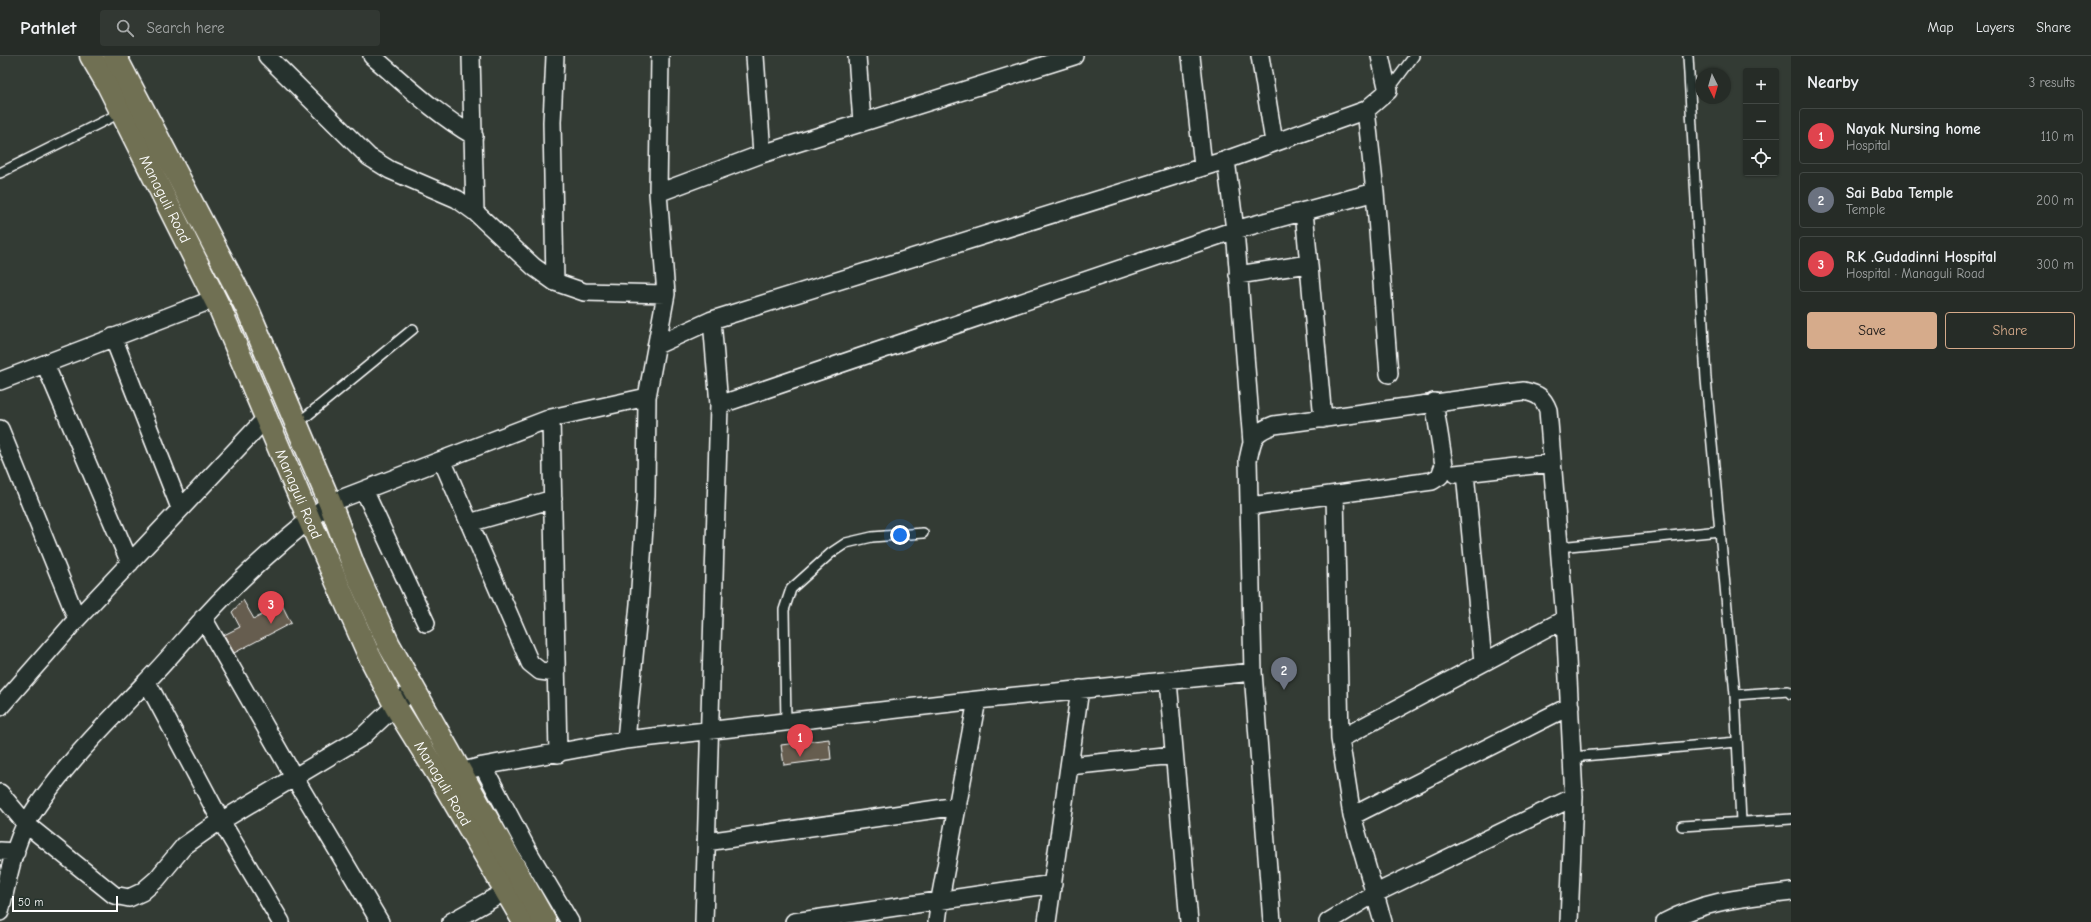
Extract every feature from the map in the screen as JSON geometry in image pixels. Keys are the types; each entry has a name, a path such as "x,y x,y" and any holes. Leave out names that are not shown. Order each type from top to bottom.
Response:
{"main road":[{"name":"Managuli Road","path":"91,56 122,112 214,299 369,655 396,707 451,777"},
{"name":"Managuli Road","path":"115,56 242,298 330,503 354,567 386,638 413,689 451,777 514,887 545,922"},
{"name":"Managuli Road","path":"514,887 524,922"}],"street":[{"path":"268,56 369,156 390,170 445,193 475,212 534,267 555,282 584,292 666,294"},
{"path":"372,56 452,123 474,136"},
{"path":"471,56 475,212"},
{"path":"555,56 552,122 555,282"},
{"path":"626,740 639,604 646,496 647,396 666,294 658,193 660,56"},
{"path":"755,56 762,154"},
{"path":"857,56 862,122"},
{"path":"658,193 762,154 1074,56"},
{"path":"1191,56 1203,166"},
{"path":"1260,56 1274,142"},
{"path":"657,345 712,320 1226,160 1366,110 1388,91 1380,56"},
{"path":"1366,110 1375,192 1389,374"},
{"path":"1226,160 1235,230 1252,443"},
{"path":"719,405 1235,230 1375,192"},
{"path":"1304,212 1323,419"},
{"path":"1238,275 1308,264"},
{"path":"0,381 214,299"},
{"path":"704,922 719,405 712,320"},
{"path":"113,337 180,508"},
{"path":"45,364 130,563"},
{"path":"1272,922 1254,672 1248,460 1252,443 1258,431 1274,425 1434,402 1524,391 1535,393 1544,399 1548,410 1565,619 1574,797 1568,922"},
{"path":"0,912 8,851 55,783 116,712 147,682 204,618 280,544 309,519 330,503 551,418 647,396"},
{"path":"1434,402 1444,465 1440,476"},
{"path":"0,707 77,619 266,418"},
{"path":"551,418 558,754"},
{"path":"0,429 77,619"},
{"path":"442,460 530,663 540,671 556,673"},
{"path":"1250,506 1432,481 1440,476 1552,463"},
{"path":"1465,473 1483,662"},
{"path":"364,490 426,623"},
{"path":"1335,494 1340,738 1352,816 1383,922"},
{"path":"469,523 552,500"},
{"path":"204,618 294,777 380,922"},
{"path":"1340,738 1565,619"},
{"path":"451,777 483,766 558,754 626,740 977,700 1254,672"},
{"path":"1168,681 1188,921"},
{"path":"147,682 221,821 281,922"},
{"path":"0,792 26,824 114,894 129,898 142,892 157,879 184,846 221,821 362,737 396,707 413,689"},
{"path":"1048,922 1080,690"},
{"path":"937,922 977,700"},
{"path":"1352,816 1570,706"},
{"path":"1069,766 1174,755"},
{"path":"483,766 528,852 570,922"},
{"path":"1328,922 1374,894 1574,797"},
{"path":"706,842 958,806"},
{"path":"794,922 864,916 940,900 1053,884"},
{"path":"451,922 514,887"},
{"path":"1665,922 1688,910 1714,902 1791,892"}],"lane":[{"path":"1388,91 1414,56"},
{"path":"1688,56 1706,379 1735,695 1741,822"},
{"path":"0,173 122,112"},
{"path":"296,425 413,329"},
{"path":"1559,547 1720,531"},
{"path":"786,722 784,610 791,589 846,543 872,537 922,533"},
{"path":"1735,695 1788,691 1791,694"},
{"path":"1572,757 1737,742"},
{"path":"1682,826 1791,819"}],"building":[{"path":"243,600 254,619 282,605 291,623 234,653 224,635 240,627 232,612"},
{"path":"829,739 831,759 784,765 781,745"}],"place":[{"name":"R.K .Gudadinni Hospital","path":"271,624"},
{"name":"Sai Baba Temple","path":"1284,690"},
{"name":"Nayak Nursing home","path":"800,757"}]}
